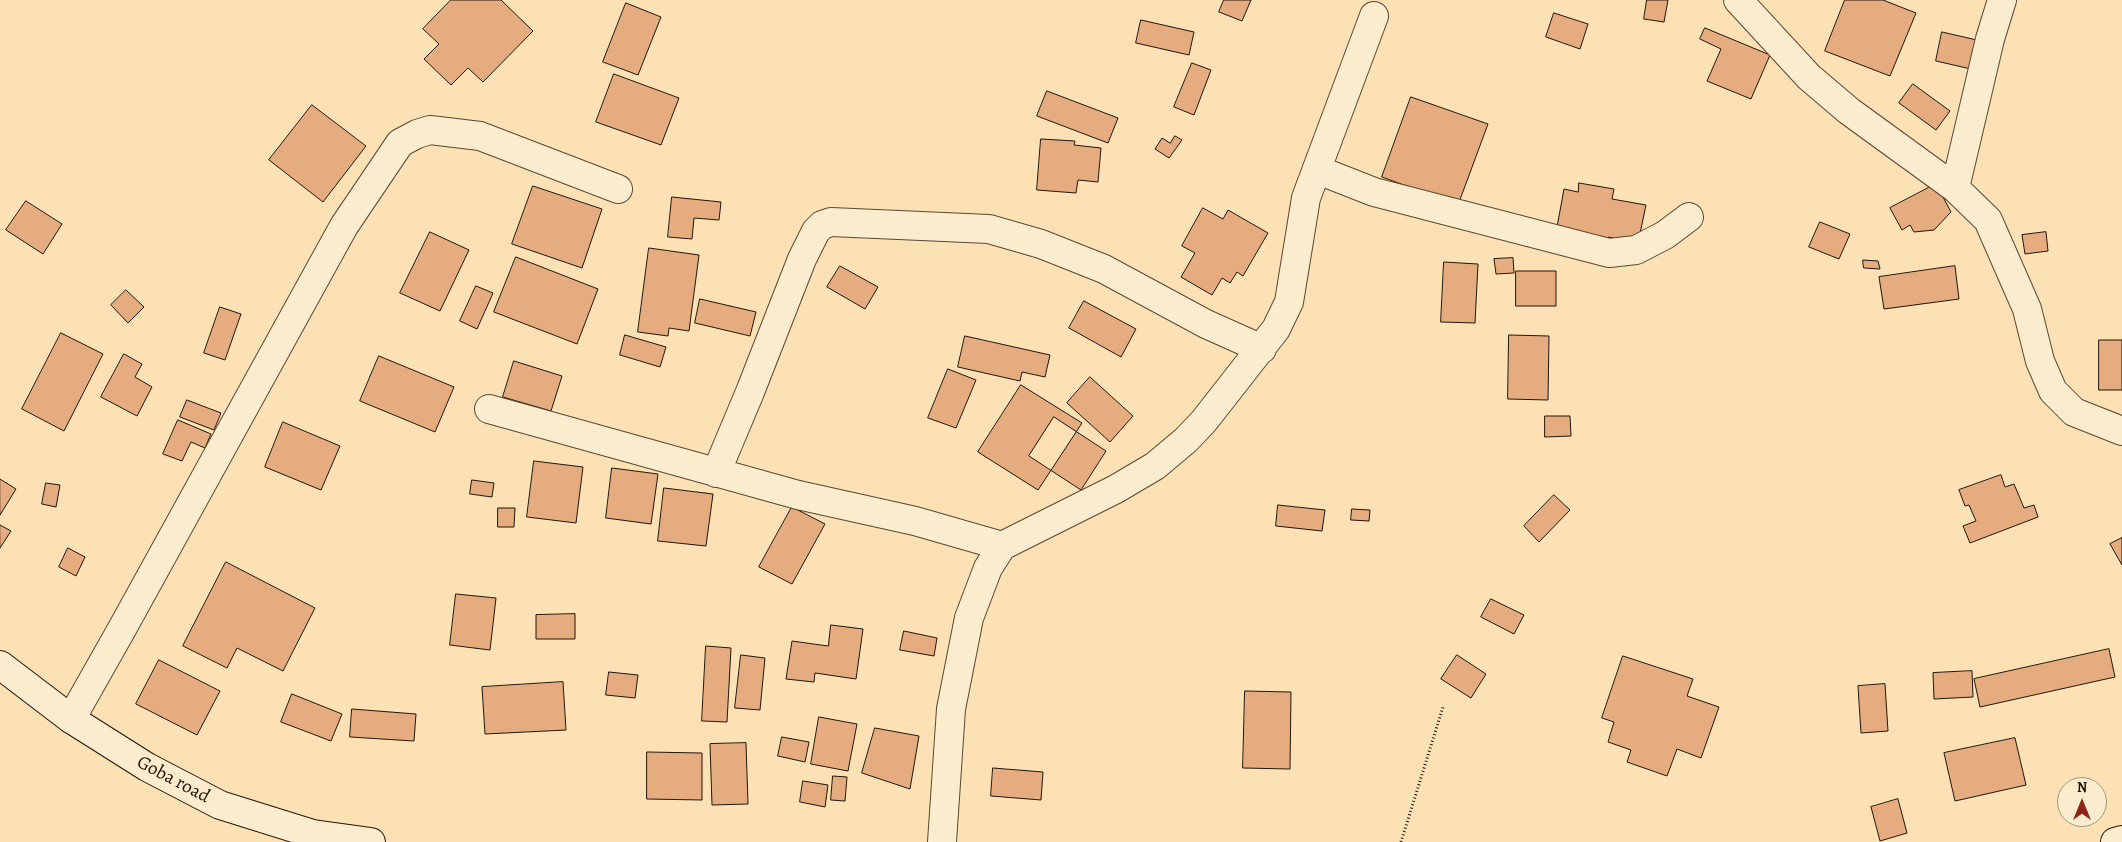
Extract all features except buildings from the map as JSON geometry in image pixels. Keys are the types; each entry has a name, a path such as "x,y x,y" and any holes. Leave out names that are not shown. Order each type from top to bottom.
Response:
{"street":[{"path":"1738,0 1810,77 1836,100 1955,188 1988,220 2027,309 2040,361 2053,391 2074,412 2122,431"},
{"path":"1955,188 1990,39 2002,0"},
{"path":"942,842 951,709 967,627 988,568 1002,546 1116,489 1155,466 1186,440 1204,421 1276,330 1289,302 1306,198 1374,16"},
{"path":"70,719 282,341 344,226 400,143 430,130 480,136 618,189"},
{"path":"1318,170 1374,192 1609,253 1636,250 1665,235 1690,217"},
{"path":"716,473 802,259 816,231 822,225 831,222 989,228 1041,244 1104,269 1206,324 1262,348"},
{"path":"489,409 798,495 915,521 1002,546"},
{"name":"Goba road","path":"0,665 70,719 147,768 220,805 313,834 371,842"},
{"path":"2115,842 2122,840"}],"path":[{"path":"1401,842 1443,707"}]}
